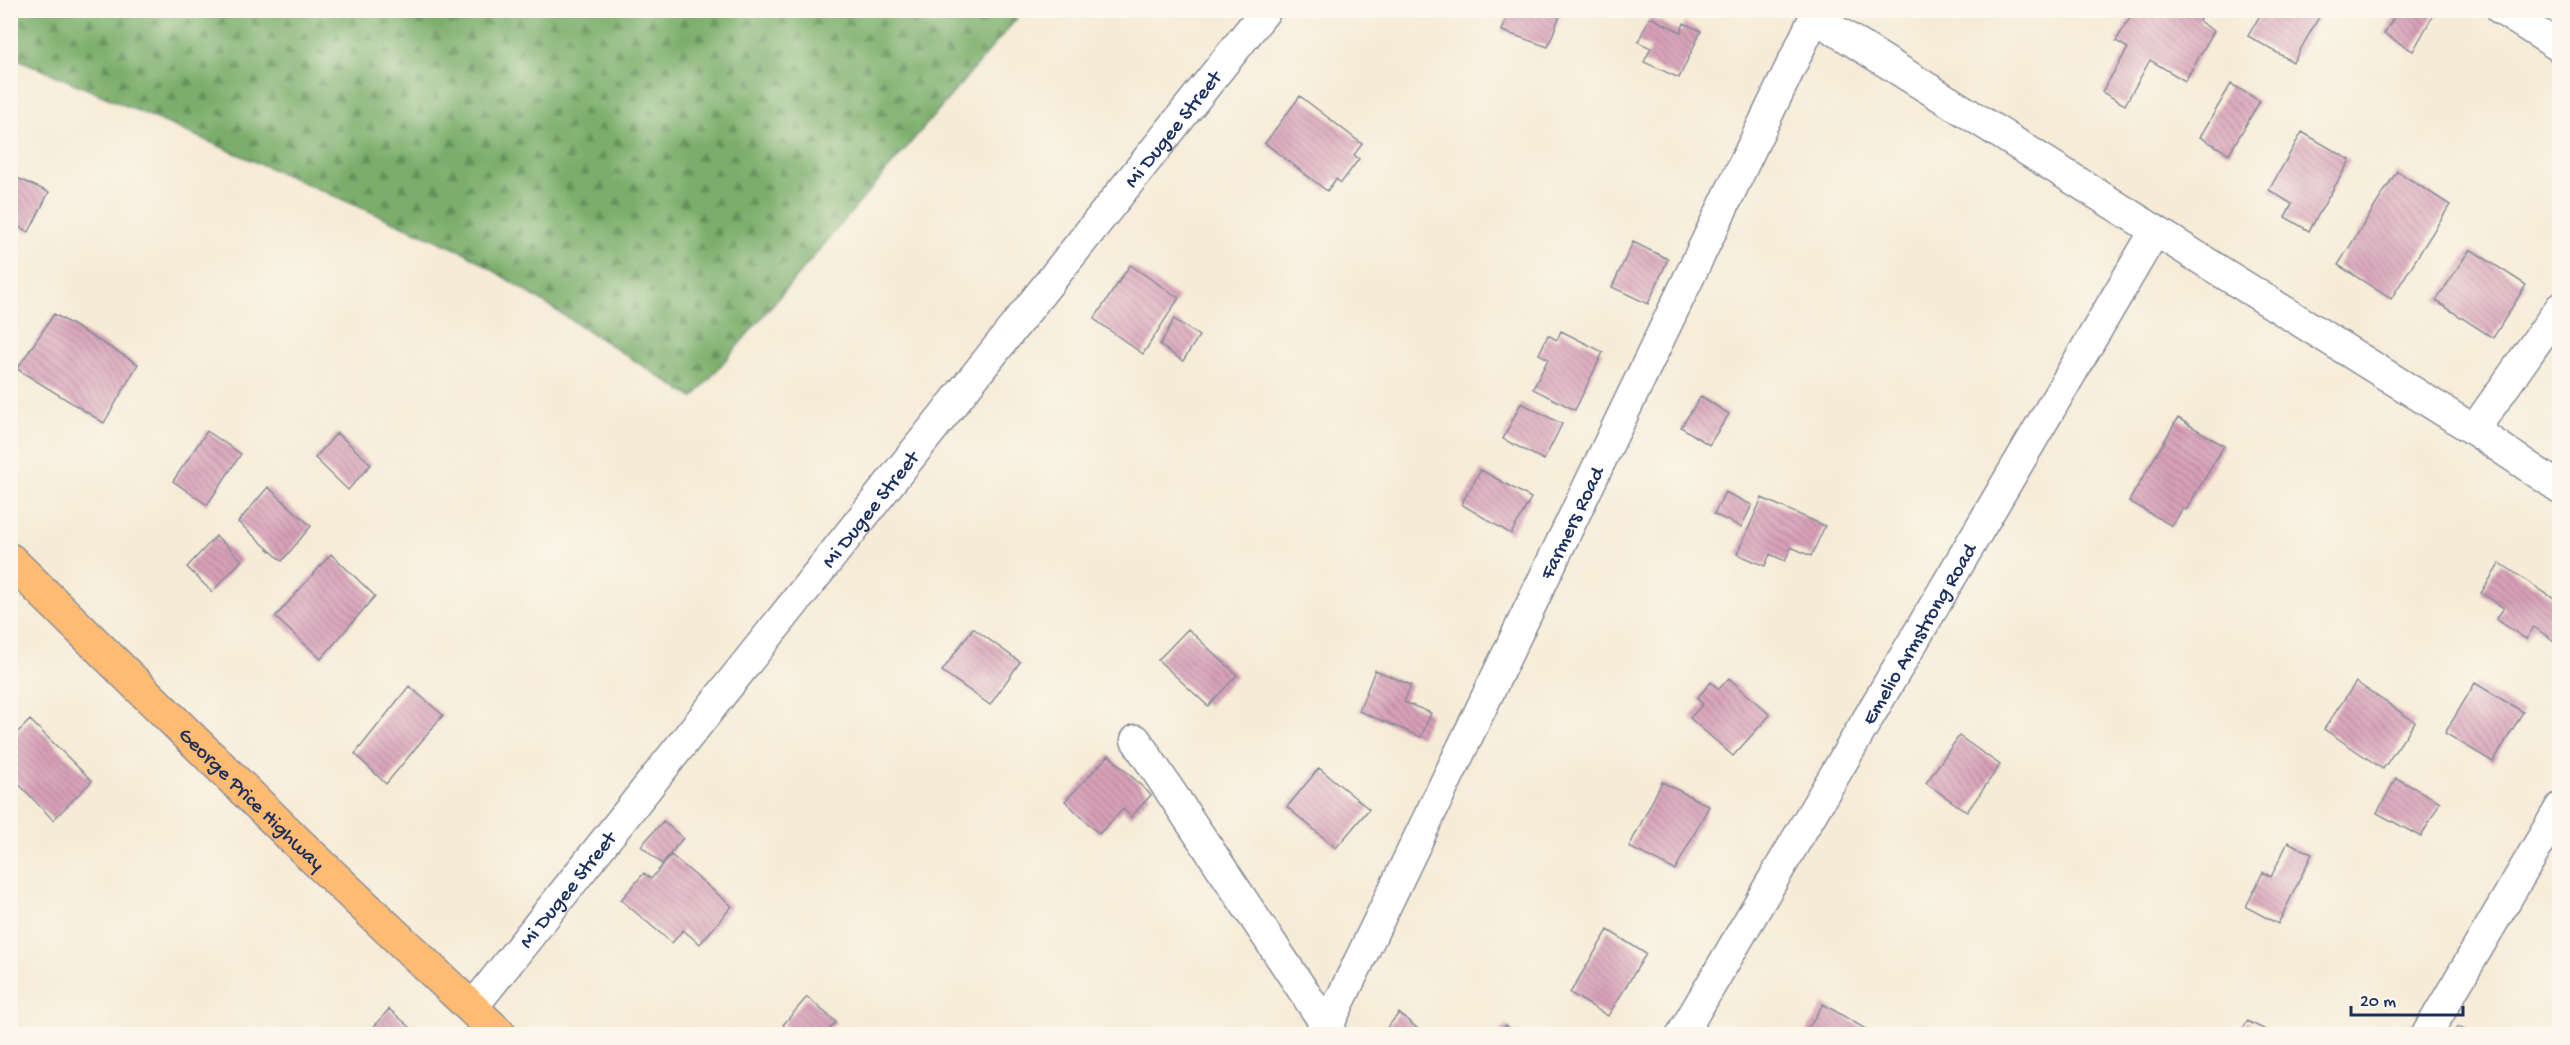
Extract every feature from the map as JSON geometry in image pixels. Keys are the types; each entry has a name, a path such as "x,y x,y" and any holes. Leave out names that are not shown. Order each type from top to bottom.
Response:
{"highway":[{"name":"George Price Highway","path":"10,560 299,844 499,1035"}],"street":[{"name":"Mi Dugee Street","path":"472,1008 1266,10"},
{"path":"2502,10 2559,47"},
{"path":"1816,14 2155,231 2474,430 2559,488"},
{"name":"Farmers Road","path":"1326,1031 1816,14"},
{"name":"Emelio Armstrong Road","path":"1682,1035 2155,231"},
{"path":"2474,430 2559,308"},
{"path":"1136,740 1326,1031"},
{"path":"2427,1035 2559,808"}],"green space":[{"path":"11,10 1023,11 693,398 466,253 11,56"}],"building":[{"path":"1509,10 1562,10 1548,47 1502,31"},
{"path":"2134,10 2204,10 2199,21 2214,31 2185,81 2150,60 2125,105 2102,92 2128,48 2116,41"},
{"path":"2263,10 2323,10 2293,62 2248,36"},
{"path":"2398,10 2436,10 2413,51 2384,34"},
{"path":"1650,17 1681,32 1684,23 1701,31 1679,78 1644,62 1651,48 1638,42"},
{"path":"2231,84 2260,101 2229,154 2200,137"},
{"path":"1300,96 1362,144 1354,155 1359,159 1341,183 1336,179 1327,191 1265,143"},
{"path":"2302,132 2350,160 2309,231 2285,217 2292,204 2269,190"},
{"path":"2397,171 2450,205 2391,299 2338,265"},
{"path":"10,175 49,192 29,232 10,223"},
{"path":"1633,242 1668,259 1648,304 1612,287"},
{"path":"2470,249 2526,285 2493,338 2436,301"},
{"path":"1130,265 1179,298 1143,354 1094,319"},
{"path":"54,314 138,364 104,423 17,369"},
{"path":"1174,319 1199,336 1183,361 1160,345"},
{"path":"1561,331 1603,352 1575,410 1533,389 1548,359 1539,354 1548,335 1557,340"},
{"path":"1701,396 1729,414 1709,445 1681,427"},
{"path":"1521,403 1562,424 1544,460 1503,439"},
{"path":"2178,418 2224,446 2186,510 2183,508 2172,526 2129,501"},
{"path":"207,431 241,454 207,505 173,481"},
{"path":"337,433 371,464 348,490 315,458"},
{"path":"1481,470 1531,498 1511,534 1461,504"},
{"path":"268,487 311,526 282,561 238,522"},
{"path":"1725,492 1752,505 1741,527 1714,514"},
{"path":"1762,498 1825,526 1811,556 1791,547 1785,561 1770,554 1765,566 1737,554"},
{"path":"216,536 242,560 212,592 187,567"},
{"path":"331,554 375,596 321,659 275,617"},
{"path":"2500,563 2560,603 2560,645 2534,627 2526,639 2496,619 2504,608 2481,593"},
{"path":"973,628 1020,662 990,705 942,671"},
{"path":"1188,629 1237,675 1208,706 1158,660"},
{"path":"1375,670 1411,685 1404,702 1431,713 1421,737 1359,711"},
{"path":"1729,678 1770,715 1733,756 1690,718 1703,704 1697,698 1711,682 1719,689"},
{"path":"2356,682 2415,722 2383,769 2324,729"},
{"path":"2475,683 2523,712 2493,762 2445,733"},
{"path":"409,686 443,715 386,784 355,754"},
{"path":"30,720 92,781 53,820 16,781 10,787 10,740"},
{"path":"1959,736 2000,765 1967,812 1926,783"},
{"path":"1109,755 1151,795 1131,817 1123,809 1099,834 1065,801"},
{"path":"1319,768 1369,809 1336,848 1287,807"},
{"path":"2396,778 2440,802 2421,837 2377,813"},
{"path":"1662,782 1709,806 1675,870 1629,847"},
{"path":"663,821 683,838 662,864 641,846"},
{"path":"2288,842 2312,854 2278,924 2246,907 2263,872 2271,877"},
{"path":"671,855 732,906 700,944 683,930 672,943 621,900 644,873 651,879"},
{"path":"1608,930 1646,954 1608,1016 1570,993"},
{"path":"807,997 836,1022 825,1034 794,1034 783,1025"},
{"path":"1823,1004 1874,1034 1805,1034"},
{"path":"389,1009 418,1034 368,1034"},
{"path":"1399,1013 1424,1034 1382,1034"},
{"path":"2247,1021 2274,1034 2240,1034"},
{"path":"1506,1025 1516,1034 1498,1034"},
{"path":"2457,1027 2476,1034 2454,1034"}]}
